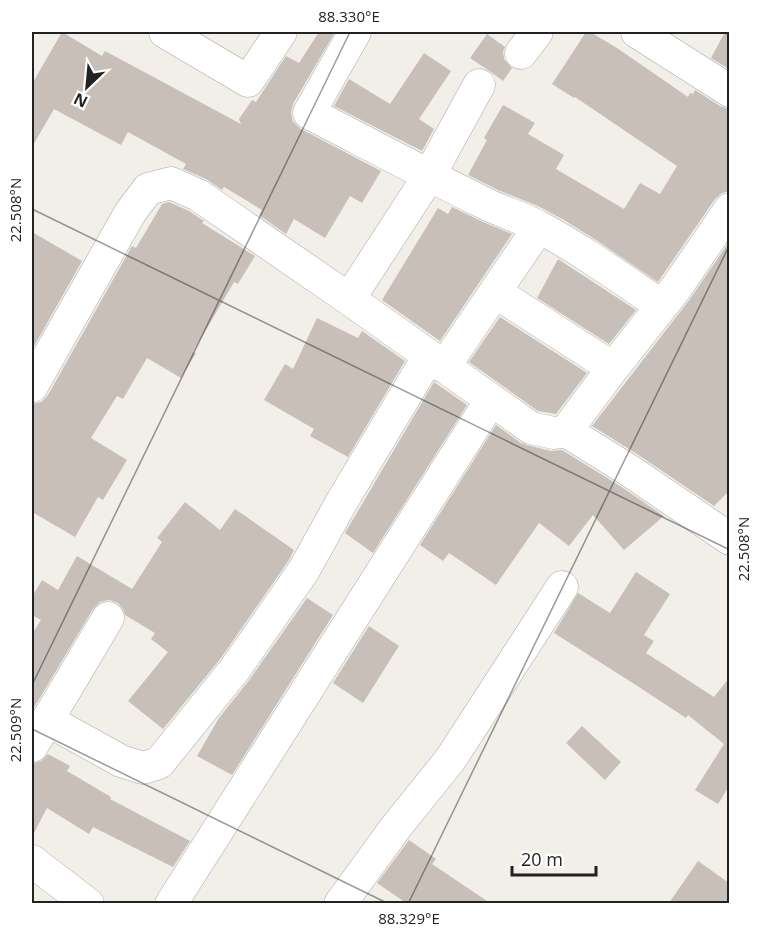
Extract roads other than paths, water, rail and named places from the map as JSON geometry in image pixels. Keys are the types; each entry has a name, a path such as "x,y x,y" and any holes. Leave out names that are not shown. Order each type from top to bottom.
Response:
{"street":[{"path":"165,32 248,81 281,32"},
{"path":"355,32 309,113 489,206 538,227 662,306"},
{"path":"637,32 729,91"},
{"path":"349,299 429,176 478,85"},
{"path":"32,386 130,213 148,189 171,183 198,195 531,428 554,433 566,431 729,538"},
{"path":"566,431 676,288 729,209"},
{"path":"108,618 39,733 143,768 159,763 235,669 304,570 341,503 436,362 495,292 538,227"},
{"path":"495,292 613,368"},
{"path":"171,903 491,400"},
{"path":"340,903 396,827 450,760 562,587"},
{"path":"32,861 88,903"}]}
